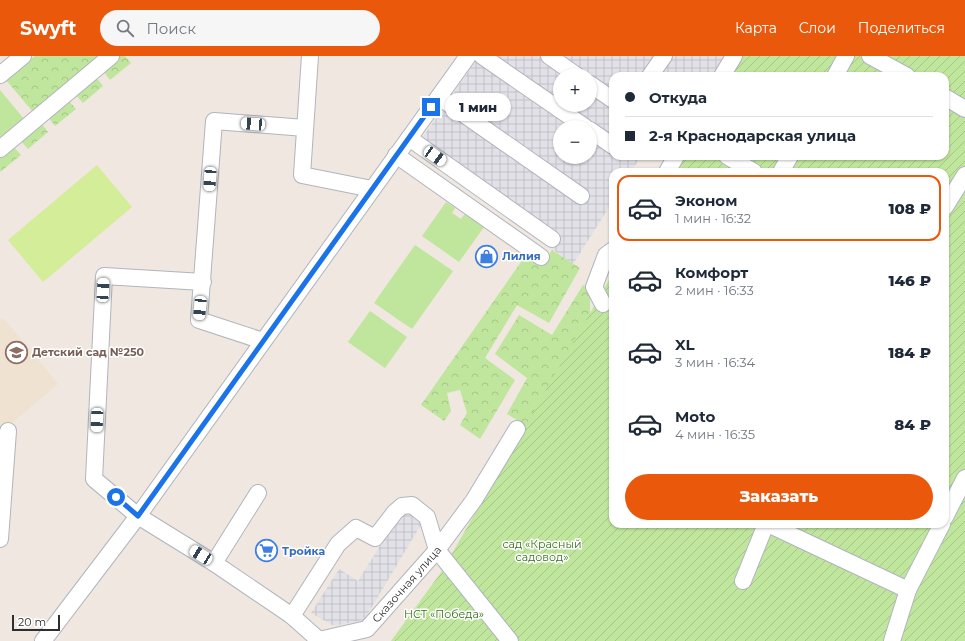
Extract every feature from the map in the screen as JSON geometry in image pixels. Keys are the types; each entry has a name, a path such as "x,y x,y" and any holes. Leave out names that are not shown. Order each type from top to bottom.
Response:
{"street":[{"path":"0,75 23,56"},
{"path":"0,149 111,56"},
{"path":"310,56 302,175 372,189"},
{"path":"43,641 138,516 468,56"},
{"path":"482,56 575,120"},
{"path":"549,56 566,68"},
{"path":"653,72 664,56"},
{"path":"724,72 734,56"},
{"path":"837,72 846,56"},
{"path":"870,56 900,72"},
{"path":"597,89 609,97"},
{"path":"439,97 581,196"},
{"path":"949,99 965,109"},
{"path":"263,341 199,320 214,121 305,128"},
{"path":"597,135 609,143"},
{"path":"409,138 552,239"},
{"path":"396,155 541,257"},
{"path":"734,160 747,168"},
{"path":"949,201 965,175"},
{"path":"603,304 594,287 606,255 609,253"},
{"path":"203,282 104,276 94,479 138,516 214,563 292,616 320,640"},
{"name":"Сказочная улица","path":"320,640 367,629 437,550 474,500 517,429"},
{"path":"0,539 8,431"},
{"path":"949,509 965,478"},
{"path":"214,563 258,493"},
{"path":"292,616 338,544 356,528 375,538 395,512 402,506 412,505 427,517 437,550 510,641"},
{"path":"743,581 765,528"},
{"path":"776,528 908,590"},
{"path":"892,641 908,590 940,528"}],"shaded area":[{"path":"479,56 539,56 557,68 553,68 553,112 597,112 597,96 609,104 609,160 638,160 634,168 609,168 609,207 573,264 414,150"},
{"path":"561,56 735,56 726,72 609,72 609,87 597,80 597,68 579,68"},
{"name":"Детский сад №250","path":"0,319 5,320 58,384 0,433"},
{"path":"403,509 423,521 364,620 334,626 311,613 339,569 358,581"}],"green space":[{"path":"35,56 100,56 33,112 6,80"},
{"path":"120,56 125,56 131,63 110,80 103,71"},
{"name":"сад «Красный садовод»","path":"738,56 965,56 965,641 515,641 450,557 609,280 609,528 949,528 949,168 673,168 678,160 949,160 949,72 728,72"},
{"path":"96,77 103,86 83,103 75,94"},
{"path":"0,90 24,119 0,139"},
{"path":"68,100 76,109 55,126 48,117"},
{"path":"41,123 48,132 28,149 20,140"},
{"path":"13,146 21,155 0,172 0,157"},
{"path":"97,165 132,207 43,282 8,240"},
{"path":"446,202 455,208 452,213 461,219 465,214 484,227 459,262 422,236"},
{"path":"415,245 453,271 412,329 374,303"},
{"path":"552,250 580,268 549,323 517,305 485,358 515,380 480,439 460,425 467,413 460,390 447,393 451,411 444,421 421,405 528,252 543,263"},
{"path":"583,285 590,288 590,346 609,442 609,460 538,433 507,414 527,378 495,354 519,315 552,335"},
{"path":"370,311 407,337 385,368 348,342"},
{"name":"НСТ «Победа»","path":"442,571 503,641 391,641"}],"place":[{"name":"Лилия","path":"487,256"},
{"name":"Детский сад №250","path":"16,352"},
{"name":"Тройка","path":"267,551"}],"route":[{"path":"116,497 138,516 431,107"}]}
